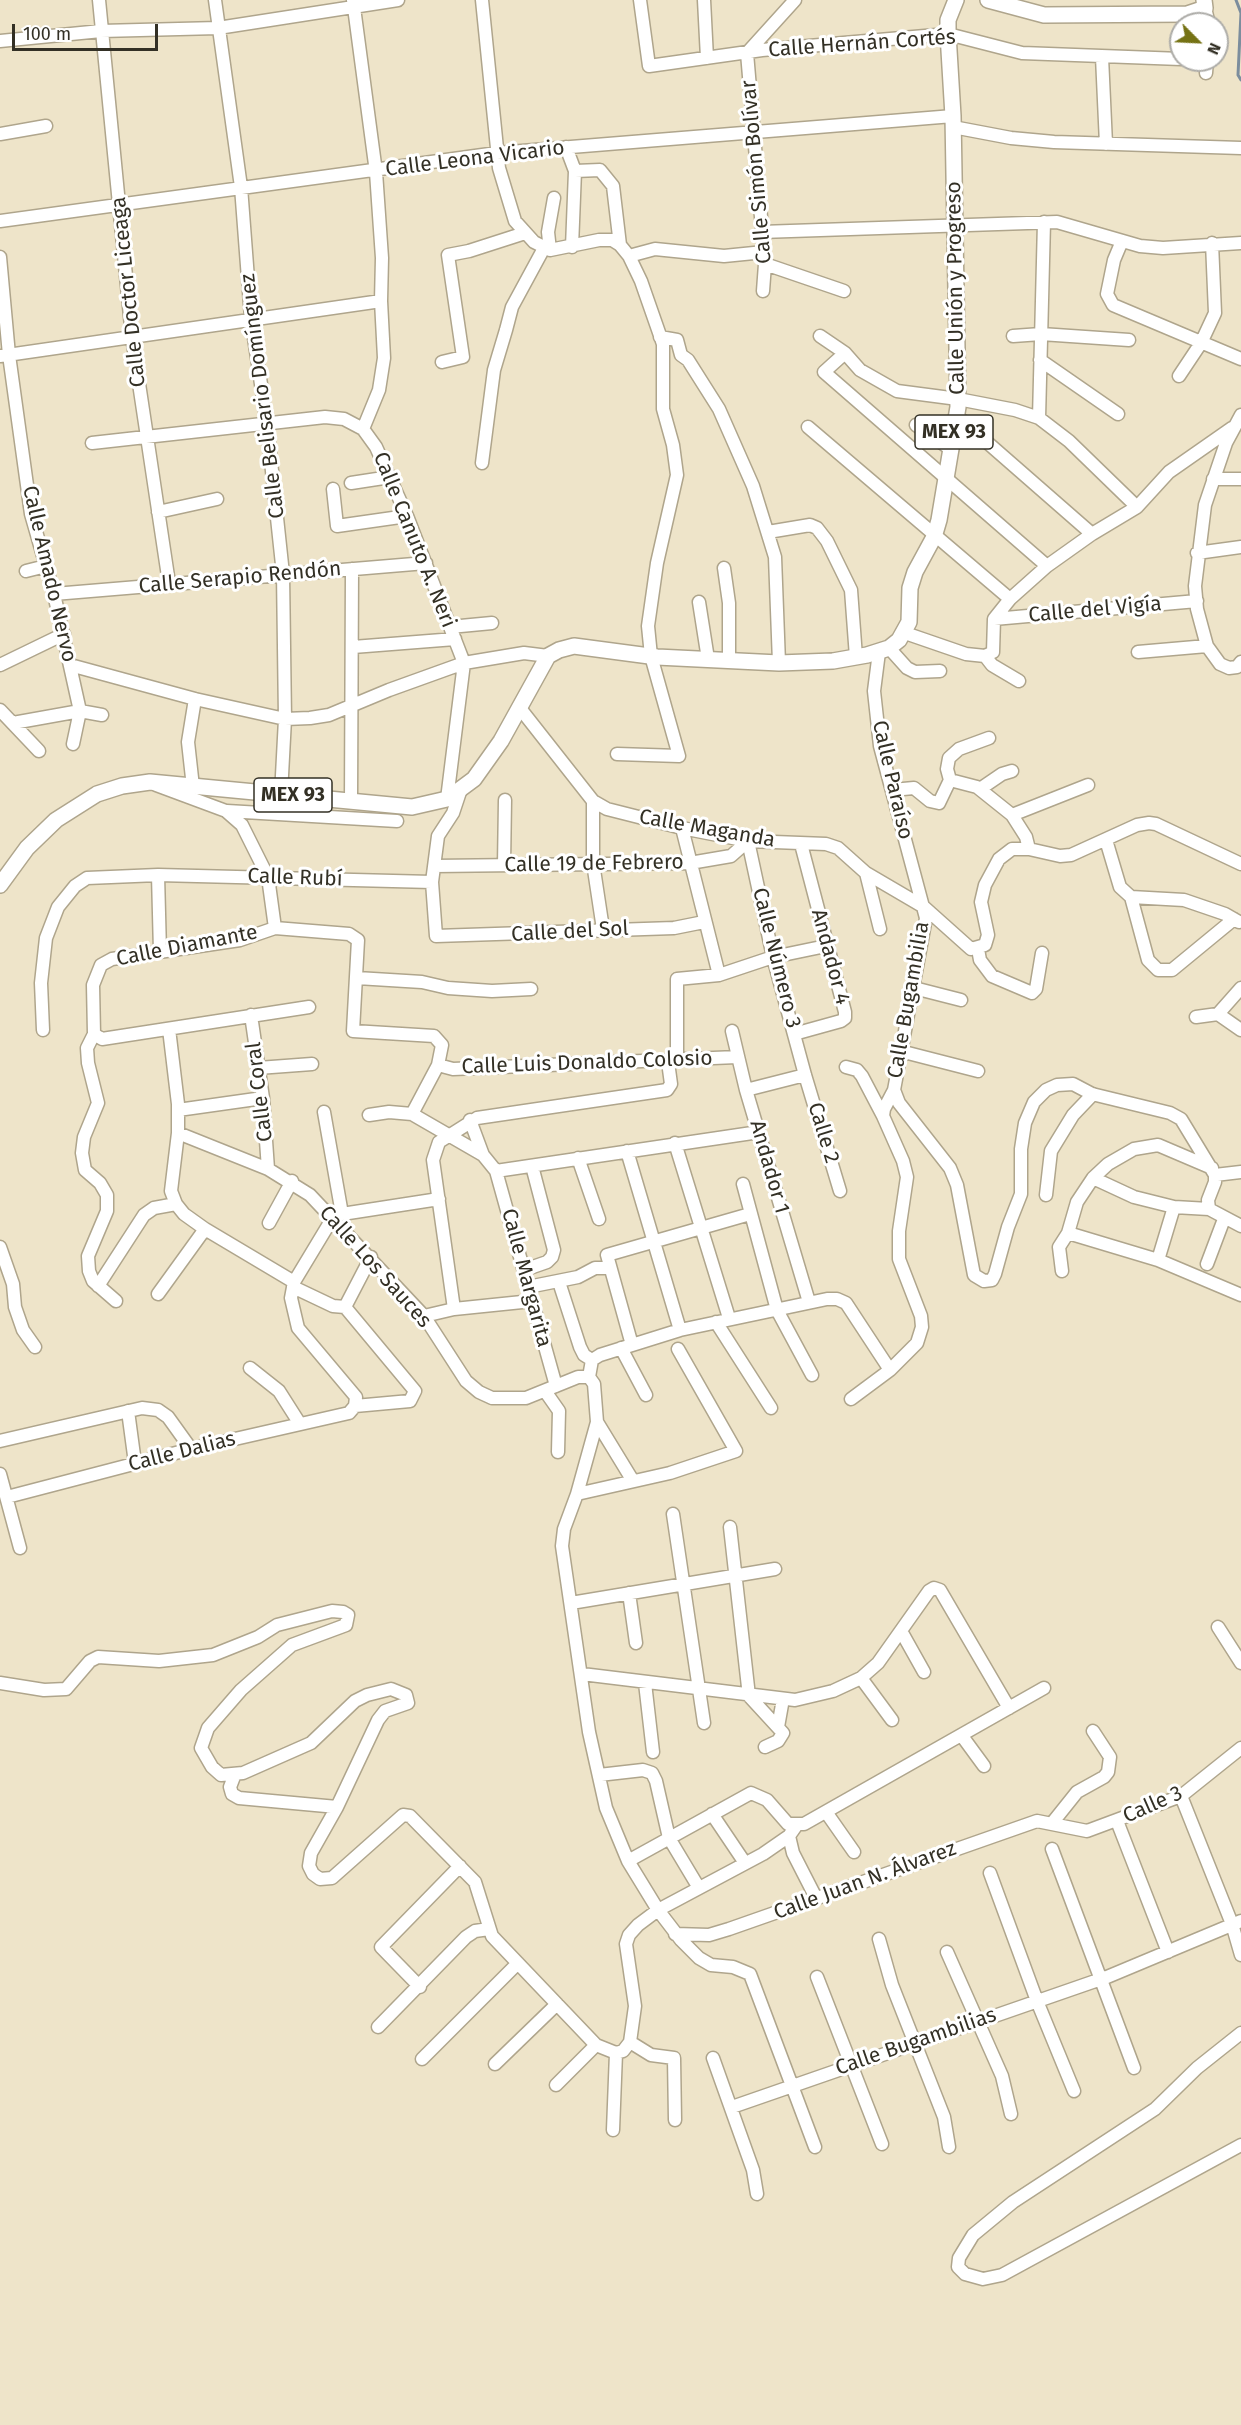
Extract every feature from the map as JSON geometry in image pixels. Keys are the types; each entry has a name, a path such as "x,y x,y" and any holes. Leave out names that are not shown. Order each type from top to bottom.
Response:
{"main road":[{"name":"Calle Unión y Progreso","path":"905,633 909,622 910,588 915,572 934,537 957,416 953,121 948,34 948,20 956,0"},
{"path":"988,0 1044,15 1187,14 1204,4"},
{"path":"548,656 574,646 651,656 779,663 833,661 884,650 905,633"},
{"name":"MEX 93","path":"0,885 27,848 56,820 97,794 122,786 150,782 412,807 447,799 474,779 501,741 548,656"}],"street":[{"name":"Calle Doctor Liceaga","path":"99,0 132,337 169,583"},
{"name":"Calle Belisario Domínguez","path":"215,0 242,187 251,318 267,424 283,574 285,719 281,794"},
{"path":"0,41 101,31 218,28 281,20 353,3 398,0"},
{"path":"482,0 499,168 515,221 525,233 547,249 572,247 599,240 612,240 620,245 629,256 660,336 665,360 663,410 674,445 677,475 657,563 649,616 651,656 679,756 617,754"},
{"name":"Calle Hernán Cortés","path":"640,0 649,66 747,52 948,34 1022,53 1169,59"},
{"path":"704,0 707,58"},
{"name":"Calle Simón Bolívar","path":"763,291 765,258 747,52 795,0"},
{"name":"Calle Canuto A. Neri","path":"353,3 376,172 382,258 381,301 384,358 379,390 363,429 376,447 407,516 464,663 447,799"},
{"path":"1102,57 1106,144"},
{"name":"Calle Leona Vicario","path":"0,221 242,187 376,172 498,153 753,132 953,121 1011,138 1106,144 1241,148"},
{"path":"0,134 46,126"},
{"path":"566,147 575,171 572,247"},
{"path":"575,171 600,170 613,186 620,245"},
{"path":"482,463 489,400 512,307 547,249 554,198"},
{"path":"1039,418 1044,222"},
{"path":"761,232 1057,222 1080,227 1122,242 1163,248 1212,243 1241,243"},
{"path":"442,362 463,357 448,255 469,251 525,233"},
{"path":"1122,242 1114,260 1109,299 1113,305 1241,359"},
{"path":"1179,376 1201,343 1215,313 1212,243"},
{"path":"629,256 655,249 765,258 844,291"},
{"name":"Calle Amado Nervo","path":"0,257 5,356 31,514 64,634 80,711"},
{"path":"5,356 251,318 381,301"},
{"path":"1013,336 1041,334 1129,340"},
{"path":"660,336 677,340 681,355 688,360 719,409 761,510 775,557 779,663"},
{"path":"820,336 845,353 860,370 897,392 958,399 1016,410 1039,418 1069,441 1137,507"},
{"path":"845,353 824,372 1047,566"},
{"path":"1040,360 1118,414"},
{"path":"1241,415 1232,428 1205,505 1197,553 1197,601 1207,646 1220,664 1229,668 1237,667 1241,662"},
{"path":"957,416 1092,534"},
{"path":"92,443 146,435 325,417 344,419 363,429"},
{"path":"916,425 952,450"},
{"path":"808,427 934,537 1010,599"},
{"path":"1019,681 992,665 989,654 994,619 1010,599 1047,566 1092,534 1137,507 1168,472 1232,428"},
{"path":"351,483 390,477"},
{"path":"1214,479 1241,479"},
{"path":"333,489 337,526 407,516"},
{"path":"158,512 217,499"},
{"path":"768,532 810,525 817,528 827,541 851,590 856,657"},
{"path":"1197,553 1241,547"},
{"name":"Calle Serapio Rendón","path":"54,594 426,562"},
{"path":"26,571 46,566"},
{"path":"351,801 352,568"},
{"path":"724,568 730,629 729,660"},
{"name":"Calle del Vigía","path":"994,619 1197,601"},
{"path":"699,602 708,659"},
{"path":"450,627 492,622"},
{"path":"905,633 966,654 989,654"},
{"path":"0,665 64,634"},
{"path":"353,647 455,639"},
{"path":"1138,652 1207,646"},
{"path":"884,650 915,672 940,671"},
{"name":"Calle Paraíso","path":"884,650 874,691 880,746 924,907"},
{"path":"70,665 195,699 285,719 329,715 464,663 524,654 548,656"},
{"path":"193,787 188,742 195,699"},
{"name":"Calle Maganda","path":"519,707 593,801 607,809 682,828 748,841 826,844 838,848 866,873 924,907 954,931 971,949 978,949"},
{"path":"0,710 39,751"},
{"path":"73,744 80,711"},
{"path":"13,723 80,711 102,715"},
{"path":"892,790 914,788 930,801 939,803 950,780 947,769 949,758 959,750 989,738"},
{"path":"980,789 1002,774 1012,771"},
{"path":"950,780 980,789 1012,816 1026,837 1029,849"},
{"name":"Calle Diamante","path":"94,1034 93,985 101,964 112,959 240,940 275,928 268,877 242,825 226,812 150,782"},
{"path":"1012,816 1068,796 1088,785"},
{"path":"432,882 438,836 453,813 461,789"},
{"path":"504,864 506,800"},
{"path":"593,801 593,862 603,929"},
{"path":"226,812 318,814 357,821 397,821"},
{"path":"1042,953 1036,989 1032,993 992,976 980,960 978,949 985,945 988,934 981,903 992,871 1005,853 1012,849 1029,849 1060,856 1071,855 1137,825 1156,824 1241,864"},
{"path":"682,828 718,975"},
{"path":"1106,840 1120,887 1131,897 1148,960 1158,970 1172,970 1237,922"},
{"name":"Calle 19 de Febrero","path":"434,866 593,862 690,863 731,856 748,841"},
{"name":"Calle Número 3","path":"748,841 773,957 805,1075"},
{"name":"Andador 4","path":"794,1034 845,1018 801,844"},
{"path":"866,873 880,929"},
{"path":"158,875 160,952"},
{"name":"Calle Rubí","path":"43,1030 42,959 46,938 58,907 75,886 87,878 158,875 432,882"},
{"name":"Calle del Sol","path":"432,882 436,936 674,928 704,922"},
{"path":"1131,897 1184,900 1237,922"},
{"name":"Calle Bugambilia","path":"924,907 925,933 894,1090 899,1103 950,1168 957,1185 974,1275 984,1281 992,1280 995,1274 1020,1194 1021,1149 1025,1123 1035,1102 1046,1090 1057,1085 1073,1084 1093,1094"},
{"path":"275,928 355,936 358,940 353,1031 434,1036 442,1046 438,1065 412,1114"},
{"path":"454,1309 433,1160 434,1150 439,1142 470,1120 667,1090 671,1084 677,979 718,975 773,957 826,946"},
{"path":"357,978 422,981 448,988 474,990 531,989"},
{"path":"914,988 961,1000"},
{"path":"1196,1017 1218,1014 1241,988"},
{"path":"116,1301 98,1286 89,1271 88,1256 107,1211 107,1195 100,1183 85,1170 82,1154 84,1137 98,1103 88,1063 87,1048 94,1034 102,1039 309,1007"},
{"path":"1218,1014 1241,1030"},
{"name":"Calle Coral","path":"250,1015 262,1098 268,1169"},
{"path":"169,1029 178,1110 178,1133 171,1191 176,1204 184,1214 333,1306 345,1307 371,1257"},
{"name":"Andador 1","path":"732,1031 746,1090 809,1302"},
{"path":"900,1051 978,1071"},
{"name":"Calle Luis Donaldo Colosio","path":"438,1065 453,1070 737,1057"},
{"path":"258,1068 312,1064"},
{"path":"846,1067 857,1070 862,1076 903,1161 907,1177 898,1239 899,1259 921,1316 917,1343 890,1370 851,1398"},
{"path":"746,1090 805,1075"},
{"name":"Calle 2","path":"805,1075 840,1191"},
{"path":"883,1116 884,1108 894,1090"},
{"path":"1046,1195 1051,1151 1073,1115 1093,1094 1156,1108 1180,1119 1214,1171 1208,1200 1209,1209"},
{"path":"178,1110 262,1098"},
{"path":"324,1112 337,1216 294,1284 291,1298 298,1328 356,1397 355,1406"},
{"path":"369,1115 388,1112 412,1114 483,1155"},
{"path":"470,1120 483,1155 496,1171 759,1132"},
{"name":"Calle Los Sauces","path":"178,1133 292,1181 337,1216 423,1316 466,1381 480,1392 492,1398 526,1398 578,1377 589,1377"},
{"path":"675,1143 729,1318"},
{"path":"1062,1271 1059,1247 1068,1233 1077,1202 1093,1178 1117,1159 1150,1144 1158,1144 1214,1171 1241,1172"},
{"path":"627,1151 680,1330"},
{"path":"578,1158 599,1219"},
{"path":"524,1270 547,1262 554,1250 532,1166"},
{"name":"Calle Margarita","path":"496,1171 532,1301 550,1389 559,1412 558,1452"},
{"path":"1093,1178 1134,1197 1174,1207 1209,1209 1241,1226"},
{"path":"269,1223 292,1181"},
{"path":"743,1184 777,1310 812,1375"},
{"path":"337,1216 439,1200"},
{"path":"98,1286 144,1215 154,1208 176,1204"},
{"path":"1158,1260 1174,1207"},
{"path":"646,1395 626,1346 607,1255 750,1214"},
{"path":"1207,1264 1224,1219"},
{"path":"158,1294 205,1229"},
{"path":"1068,1233 1158,1260 1241,1295"},
{"path":"0,1247 13,1284 15,1306 23,1330 35,1347"},
{"path":"528,1287 578,1277 595,1268 610,1268"},
{"path":"559,1281 580,1347 584,1355 592,1360"},
{"path":"592,1360 626,1346 680,1330 809,1302 837,1299 846,1303 890,1370"},
{"path":"423,1316 454,1309 532,1301"},
{"name":"Calle Dalias","path":"7,1497 191,1449 349,1413 355,1406 410,1401 415,1391 345,1307"},
{"path":"716,1322 771,1408"},
{"path":"577,1494 670,1473 736,1451 678,1349"},
{"path":"592,1360 589,1377 594,1384 597,1422 562,1538 589,1732 606,1808 628,1861 675,1934 699,1958 719,1967 733,1967 750,1974 815,2147"},
{"path":"250,1368 279,1391 300,1424"},
{"path":"0,1441 142,1408 158,1410 168,1417 191,1449"},
{"path":"128,1411 135,1463"},
{"path":"597,1422 633,1481"},
{"path":"0,1474 20,1548"},
{"path":"673,1514 704,1723"},
{"path":"730,1527 749,1696 783,1737 765,1747"},
{"path":"572,1603 775,1569"},
{"path":"582,1674 698,1690 795,1700 833,1691 861,1678 878,1663 929,1591 934,1588 940,1590 1009,1708"},
{"path":"628,1593 636,1643"},
{"path":"0,1683 44,1690 66,1689 90,1661 98,1657 159,1661 213,1655 258,1637 277,1625 332,1611 348,1615 346,1625 341,1629 292,1645 242,1690 208,1728 201,1748 212,1767 221,1775 235,1774 275,1760 311,1743 355,1701 367,1695 391,1689 406,1695 408,1703 385,1711 378,1720 337,1807 311,1853 309,1866 312,1874 320,1879 332,1878 403,1815 410,1816 460,1866 479,1889 492,1936 596,2045 616,2054"},
{"path":"1218,1627 1241,1663"},
{"path":"901,1631 924,1672"},
{"path":"861,1678 892,1720"},
{"path":"645,1683 653,1752"},
{"path":"616,2054 630,2042 635,2006 627,1944 629,1935 638,1925 658,1910 746,1863 793,1831 1044,1688"},
{"path":"777,1727 783,1699"},
{"path":"1053,1822 1077,1792 1104,1777 1108,1772 1110,1756 1093,1731"},
{"path":"962,1736 984,1766"},
{"name":"Calle 3","path":"1053,1822 1087,1831 1117,1821 1181,1796 1240,1751"},
{"path":"599,1775 643,1770 652,1773 656,1781 669,1838 699,1888"},
{"path":"235,1774 230,1787 232,1794 239,1797 337,1807"},
{"path":"628,1861 751,1793 762,1796 793,1831 793,1853 816,1898"},
{"path":"1181,1796 1237,1922 1241,1955"},
{"path":"826,1812 854,1852"},
{"path":"712,1814 746,1863"},
{"name":"Calle Juan N. Álvarez","path":"675,1934 709,1935 1025,1824 1037,1821 1053,1822"},
{"path":"1117,1821 1168,1952"},
{"path":"1052,1849 1134,2068"},
{"path":"420,1986 381,1947 460,1866"},
{"path":"990,1873 1037,2001 1074,2091"},
{"name":"Calle Bugambilias","path":"732,2107 792,2084 1101,1979 1237,1922"},
{"path":"378,2027 466,1937 475,1931 489,1929"},
{"path":"879,1940 892,1985 944,2117 949,2147"},
{"path":"947,1952 1002,2076 1011,2114"},
{"path":"422,2059 518,1963"},
{"path":"817,1977 853,2064 882,2144"},
{"path":"495,2064 557,2004"},
{"path":"1241,2033 1197,2068 1155,2109 1013,2202 973,2235 959,2258 958,2267 965,2274 983,2279 1002,2276 1241,2145"},
{"path":"630,2042 651,2055 674,2058 675,2120"},
{"path":"556,2085 596,2045"},
{"path":"613,2130 616,2054"},
{"path":"713,2058 753,2170 757,2194"}],"waterway":[{"path":"1236,0 1241,13 1238,75 1241,80"}]}
